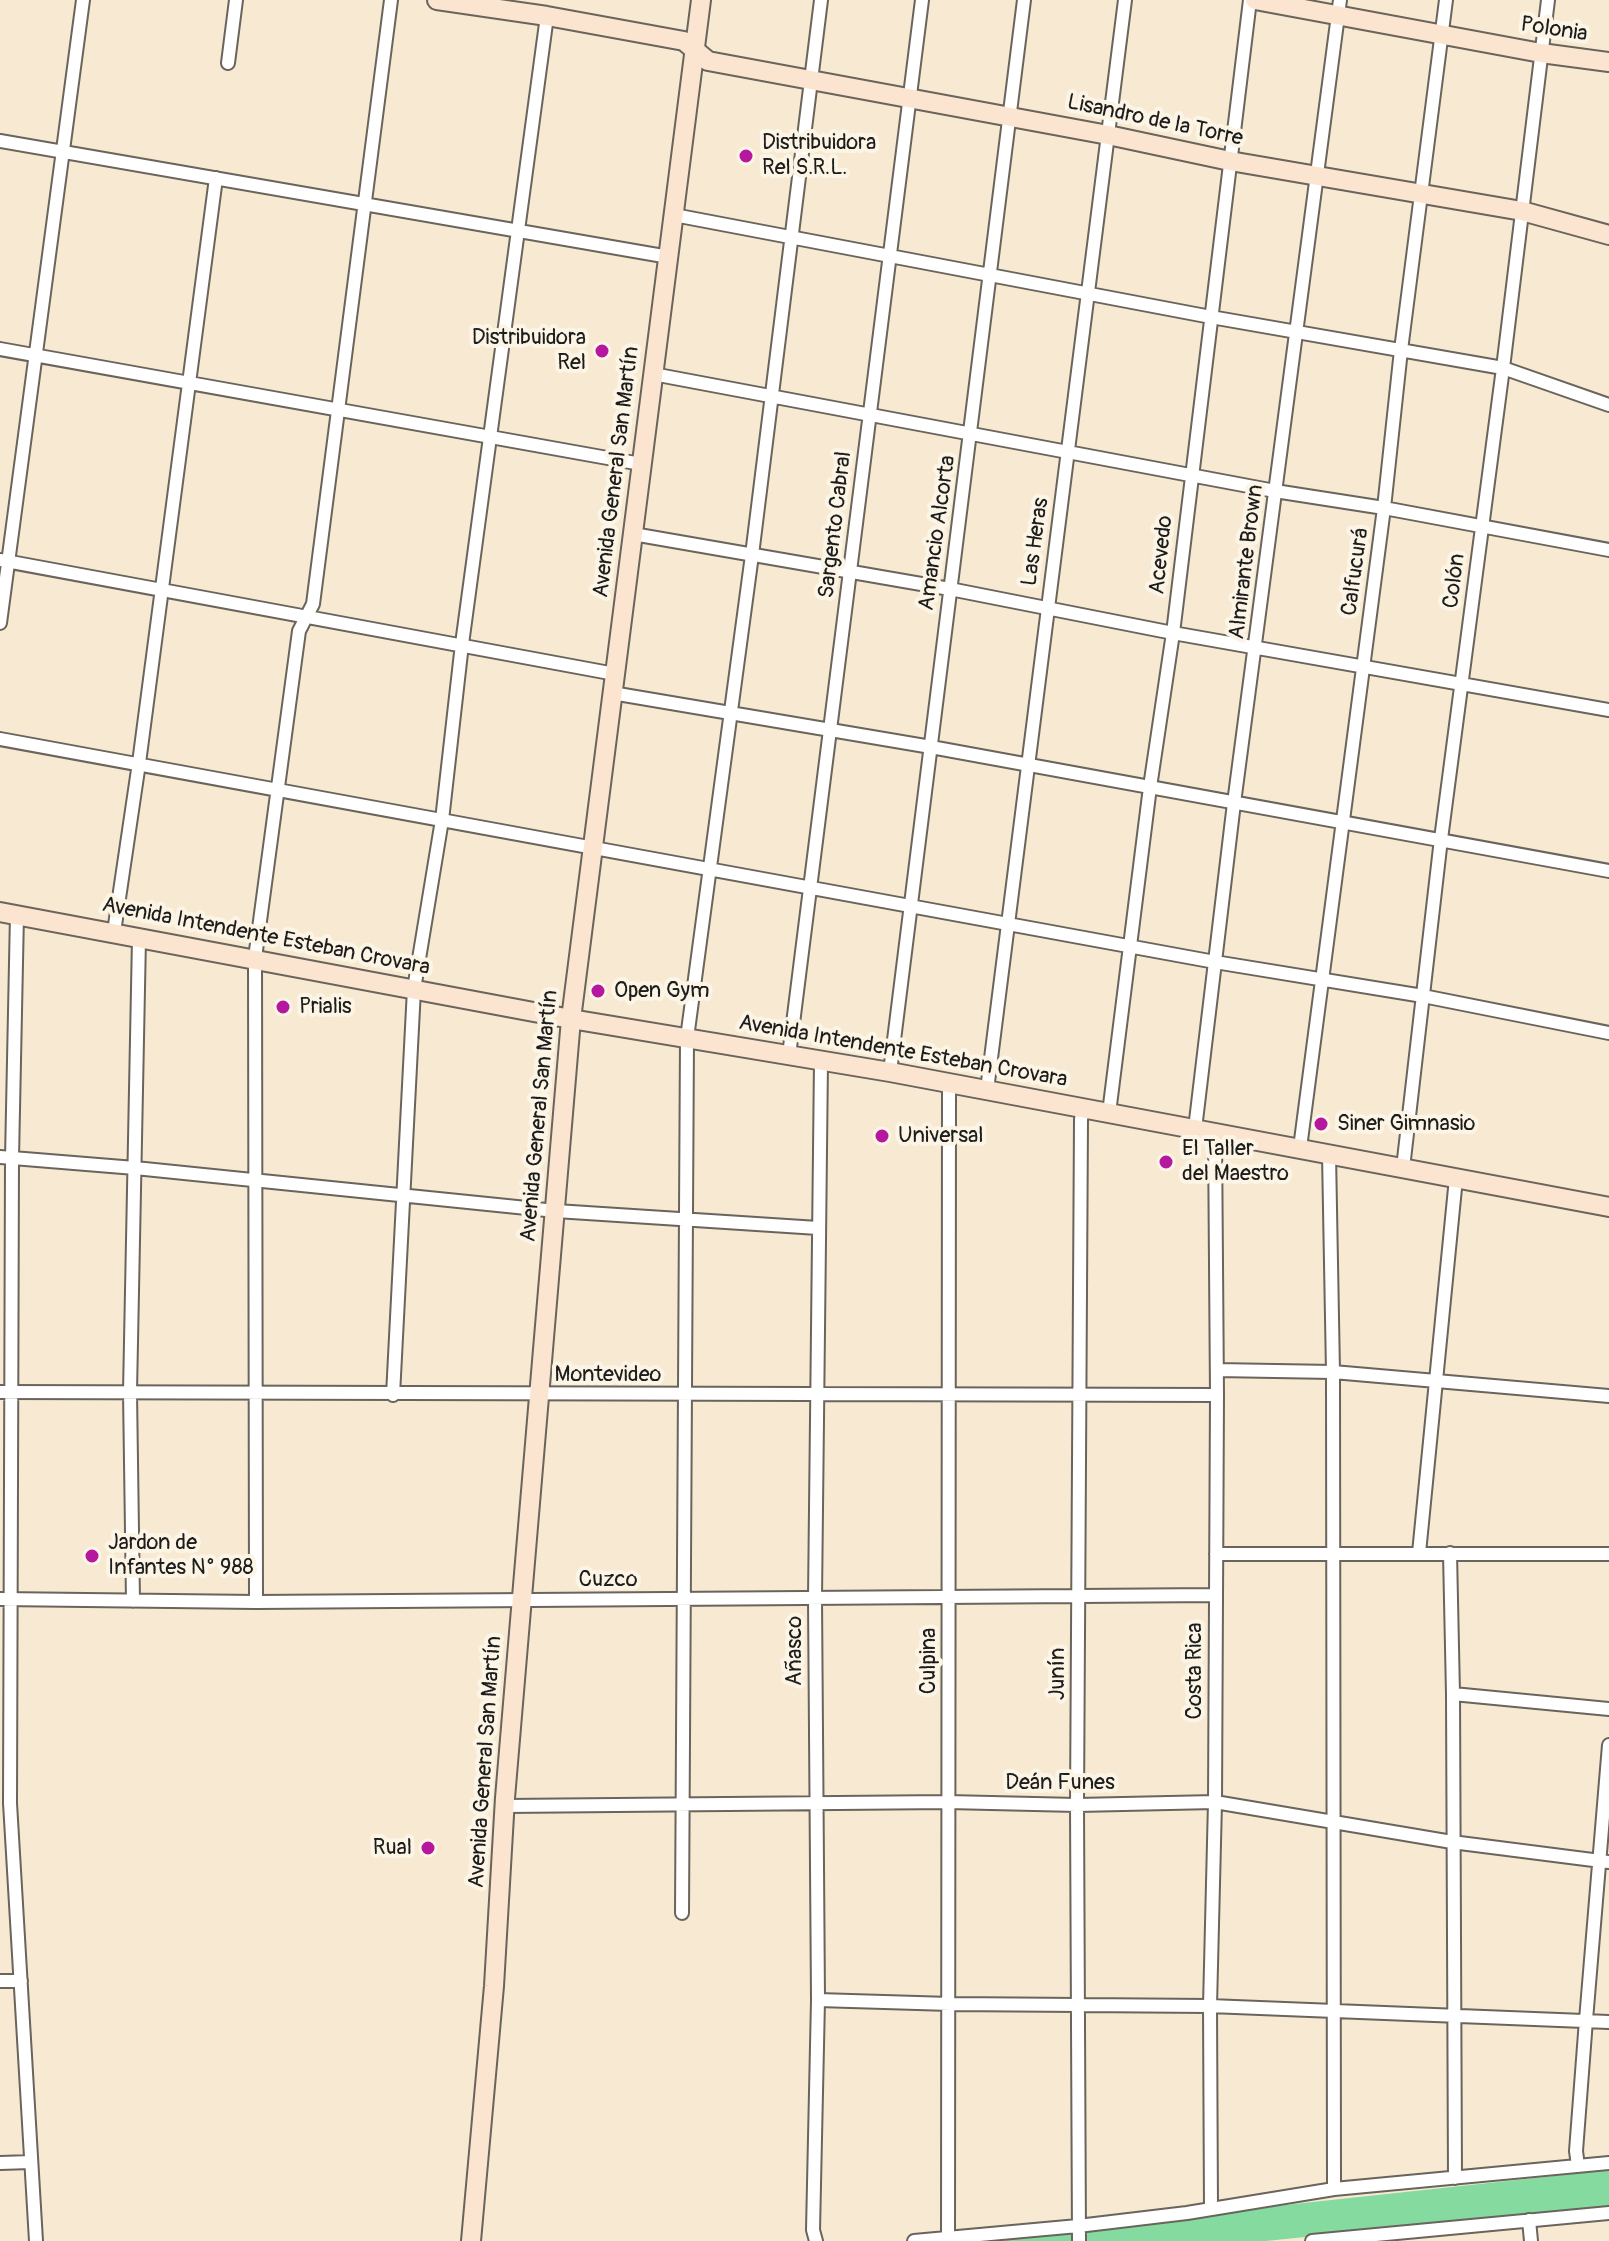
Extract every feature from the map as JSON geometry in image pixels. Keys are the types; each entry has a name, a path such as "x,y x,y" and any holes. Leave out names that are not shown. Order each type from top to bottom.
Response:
{"street":[{"path":"0,623 4,561 36,354 83,0"},
{"path":"228,63 236,0"},
{"path":"256,1602 255,958 299,631 313,604 391,0"},
{"name":"Lisandro de la Torre","path":"437,0 684,41 708,61 1009,116 1230,161 1522,211 1609,235"},
{"name":"Avenida General San Martín","path":"471,2241 571,1019 701,0"},
{"path":"682,1913 687,1038 752,555 821,0"},
{"name":"Sargento Cabral","path":"789,1055 922,0"},
{"name":"Amancio Alcorta","path":"890,1072 1024,0"},
{"name":"Las Heras","path":"987,1090 1125,0"},
{"name":"Polonia","path":"1252,0 1339,8 1441,34 1541,53 1609,61"},
{"name":"Acevedo","path":"1109,1113 1252,0"},
{"name":"Calfucurá","path":"1300,1148 1384,508 1446,0"},
{"name":"Colón","path":"1403,1168 1441,839 1548,0"},
{"name":"Almirante Brown","path":"1195,1129 1234,803 1339,8"},
{"path":"393,1395 414,989 442,820 462,644 547,16"},
{"path":"0,141 669,257"},
{"path":"114,932 216,178"},
{"path":"674,215 1297,333 1503,368 1609,405"},
{"path":"0,349 641,464"},
{"path":"653,374 1275,491 1609,550"},
{"path":"633,534 1609,710"},
{"path":"4,561 462,644 731,712 1609,871"},
{"path":"0,739 909,903 1215,962 1423,996 1609,1033"},
{"path":"8,913 5,1803 21,1981 36,2241"},
{"name":"Avenida Intendente Esteban Crovara","path":"8,913 571,1019 890,1072 1609,1207"},
{"path":"133,1601 130,1392 139,938"},
{"name":"Añasco","path":"816,2241 813,2230 818,2000 815,1598 821,1061"},
{"name":"Culpina","path":"948,2238 949,1083"},
{"name":"Junín","path":"1079,2241 1077,1805 1081,1119 1084,1108"},
{"name":"Costa Rica","path":"1211,2209 1210,2006 1215,1802 1217,1395 1215,1133"},
{"path":"1329,1154 1333,1372 1334,2189"},
{"path":"6,1158 135,1168 556,1211 818,1228"},
{"path":"1419,1553 1456,1178"},
{"path":"1217,1370 1333,1372 1609,1396"},
{"name":"Montevideo","path":"6,1392 1217,1395"},
{"path":"1450,1553 1455,2178"},
{"path":"1216,1554 1609,1554"},
{"name":"Cuzco","path":"5,1600 256,1602 1216,1595"},
{"path":"1453,1694 1609,1709"},
{"path":"1578,2166 1576,2151 1586,2020 1605,1861 1609,1745"},
{"name":"Deán Funes","path":"505,1806 1215,1802 1452,1842 1605,1861"},
{"path":"0,1981 21,1981"},
{"path":"818,2000 1210,2006 1609,2022"},
{"path":"0,2163 31,2162"},
{"path":"914,2241 1078,2226 1334,2189 1609,2163"},
{"path":"1315,2241 1609,2213"},
{"path":"1529,2220 1531,2241"}],"green space":[{"path":"1609,2170 1609,2206 1266,2241 1082,2241 1087,2231 1220,2212"},
{"path":"1071,2231 1071,2241 971,2241"}],"place":[{"name":"Distribuidora Rel S.R.L.","path":"746,156"},
{"name":"Distribuidora Rel","path":"602,351"},
{"name":"Open Gym","path":"598,991"},
{"name":"Prialis","path":"283,1007"},
{"name":"Siner Gimnasio","path":"1321,1124"},
{"name":"Universal","path":"882,1136"},
{"name":"El Taller del Maestro","path":"1166,1162"},
{"name":"Jardon de Infantes N° 988","path":"92,1556"},
{"name":"Rual","path":"428,1848"}]}
